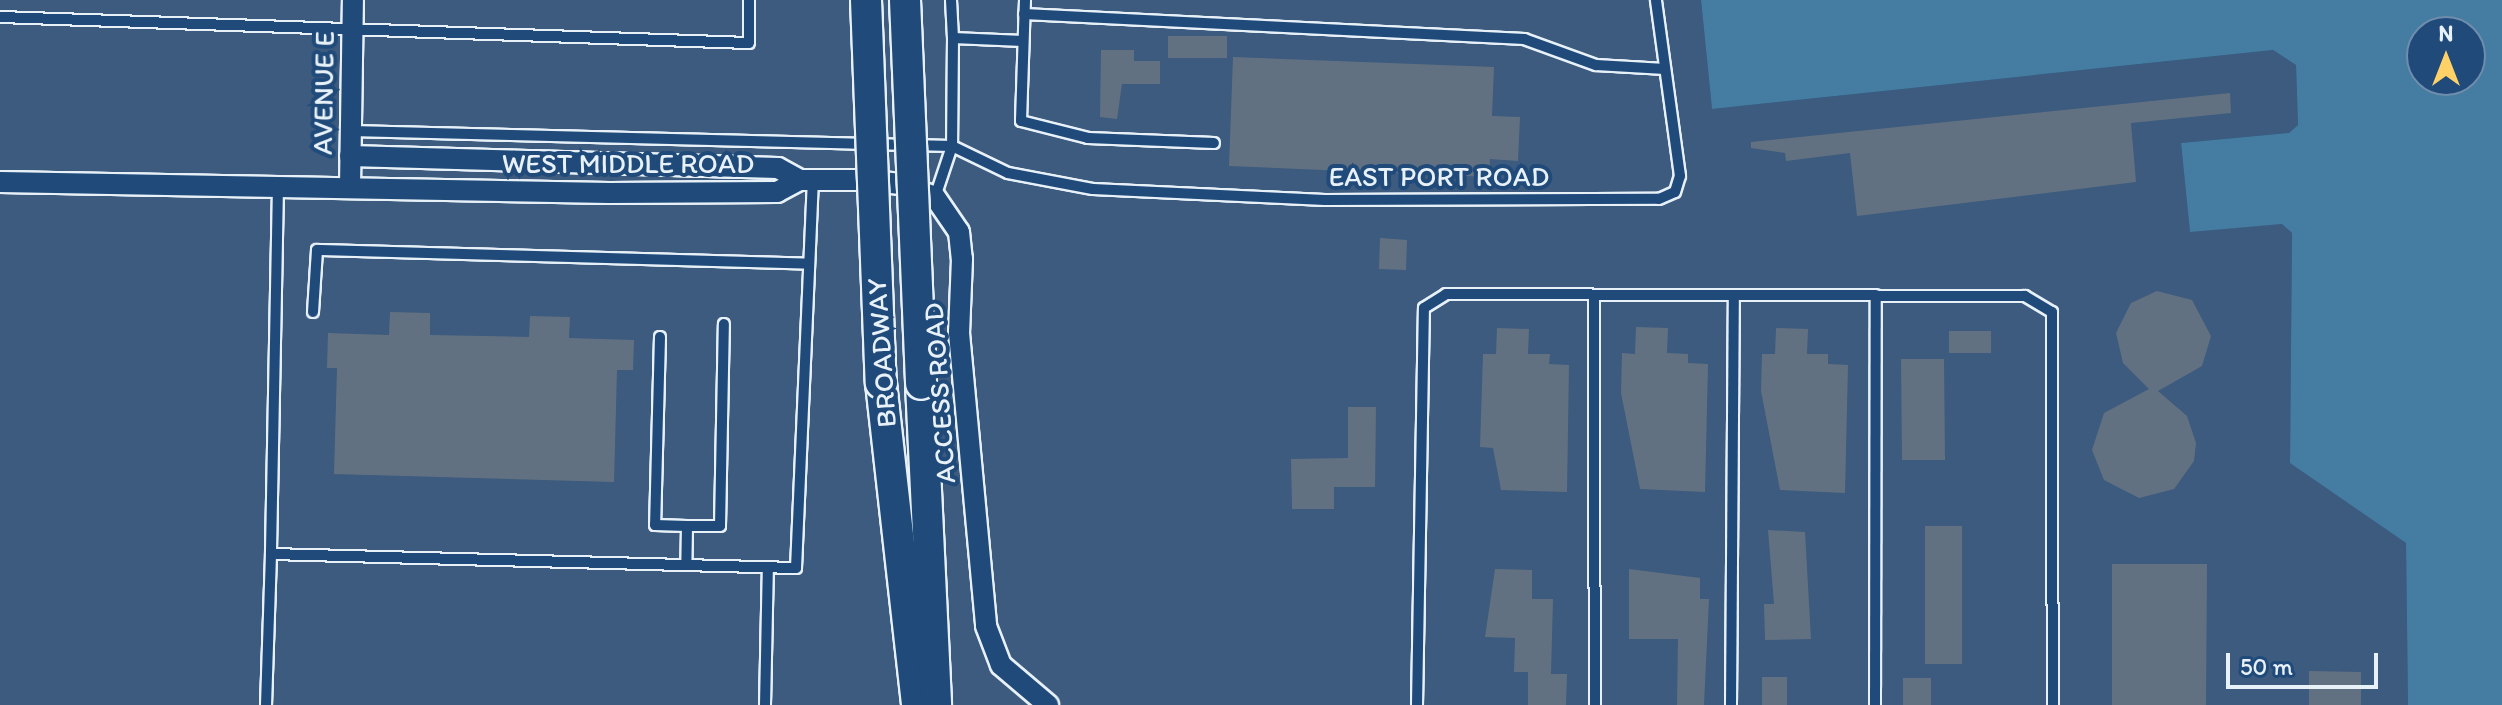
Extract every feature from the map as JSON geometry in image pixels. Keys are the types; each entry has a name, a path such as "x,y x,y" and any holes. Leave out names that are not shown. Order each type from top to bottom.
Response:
{"main road":[{"name":"BROADWAY","path":"866,0 881,383 917,705"},
{"name":"BROADWAY","path":"905,0 936,705"}],"street":[{"name":"AVENUE E","path":"350,187 353,0"},
{"name":"WEST MIDDLE ROAD","path":"350,156 778,168 806,180"},
{"name":"WEST MIDDLE ROAD","path":"0,182 777,192 806,180"},
{"path":"806,180 901,184 935,197"},
{"name":"ACCESS ROAD","path":"935,197 959,232 962,259 959,333 986,626 1001,665 1048,705"}],"lane":[{"path":"0,17 353,26 749,43 749,0"},
{"path":"935,197 952,146 951,0"},
{"path":"1025,0 1021,121 1088,138 1214,143"},
{"name":"EAST PORT ROAD","path":"952,146 1008,173 1093,189 1325,200 1659,199 1675,192 1680,176 1656,0"},
{"path":"1024,14 1524,39 1596,65 1665,69"},
{"path":"953,38 1023,41"},
{"path":"351,131 952,146"},
{"path":"271,554 796,568 807,264 806,180"},
{"path":"266,705 278,186"},
{"path":"313,312 317,250 807,264"},
{"path":"1417,705 1424,308 1446,294 2025,296 2052,312 2053,705"},
{"path":"1594,295 1595,705"},
{"path":"1731,705 1734,295"},
{"path":"1875,705 1876,295"},
{"path":"660,337 655,525 720,526 724,324"},
{"path":"686,565 687,526"},
{"path":"765,705 768,567"}],"shaded area":[{"path":"0,0 1701,0 1712,109 2273,50 2296,65 2298,125 2289,133 2181,143 2190,231 2282,224 2292,233 2290,462 2406,543 2408,705 0,705"},
{"path":"1701,0 2502,0 2502,705 2408,705 2406,543 2290,463 2292,233 2282,224 2190,232 2181,143 2289,133 2298,125 2296,65 2273,50 1712,109"}],"building":[{"path":"1168,36 1227,36 1227,58 1168,58"},
{"path":"1101,50 1134,50 1134,61 1160,61 1160,84 1122,84 1117,119 1100,117"},
{"path":"1233,57 1494,67 1492,116 1520,117 1518,161 1490,159 1489,177 1229,166"},
{"path":"2230,93 2231,113 2131,123 2136,182 1857,216 1850,153 1786,161 1785,153 1751,148 1751,142"},
{"path":"1380,238 1407,240 1406,270 1379,269"},
{"path":"2157,291 2192,300 2211,336 2202,366 2158,391 2187,416 2196,443 2194,461 2174,489 2139,498 2104,480 2092,450 2104,413 2149,389 2123,363 2116,333 2131,303"},
{"path":"390,312 430,313 430,335 529,337 530,316 570,317 569,338 634,340 633,370 617,370 614,482 334,474 337,368 327,368 328,333 389,335"},
{"path":"1636,327 1668,328 1667,353 1688,354 1688,363 1708,364 1705,492 1640,489 1621,393 1622,353 1635,354"},
{"path":"1497,328 1529,329 1528,354 1550,354 1549,364 1569,365 1567,492 1501,490 1493,448 1480,447 1483,354 1496,354"},
{"path":"1776,328 1808,329 1807,354 1828,354 1828,364 1848,365 1845,493 1780,490 1761,391 1762,354 1775,354"},
{"path":"1949,331 1991,331 1991,353 1949,353"},
{"path":"1901,359 1944,359 1945,460 1902,460"},
{"path":"1348,407 1376,407 1375,487 1334,487 1334,509 1292,509 1291,459 1348,458"},
{"path":"1925,526 1962,526 1962,664 1925,664"},
{"path":"1768,530 1805,532 1811,639 1765,640 1764,604 1774,604"},
{"path":"2112,564 2207,564 2206,705 2112,705"},
{"path":"1495,569 1532,570 1532,599 1553,599 1551,674 1567,674 1566,705 1528,705 1528,672 1514,672 1515,638 1485,637"},
{"path":"1629,569 1700,578 1700,599 1709,599 1704,705 1677,705 1678,639 1629,639"},
{"path":"2309,671 2361,672 2361,705 2309,705"},
{"path":"1762,677 1787,677 1787,705 1762,705"},
{"path":"1903,678 1931,678 1931,705 1903,705"}]}
